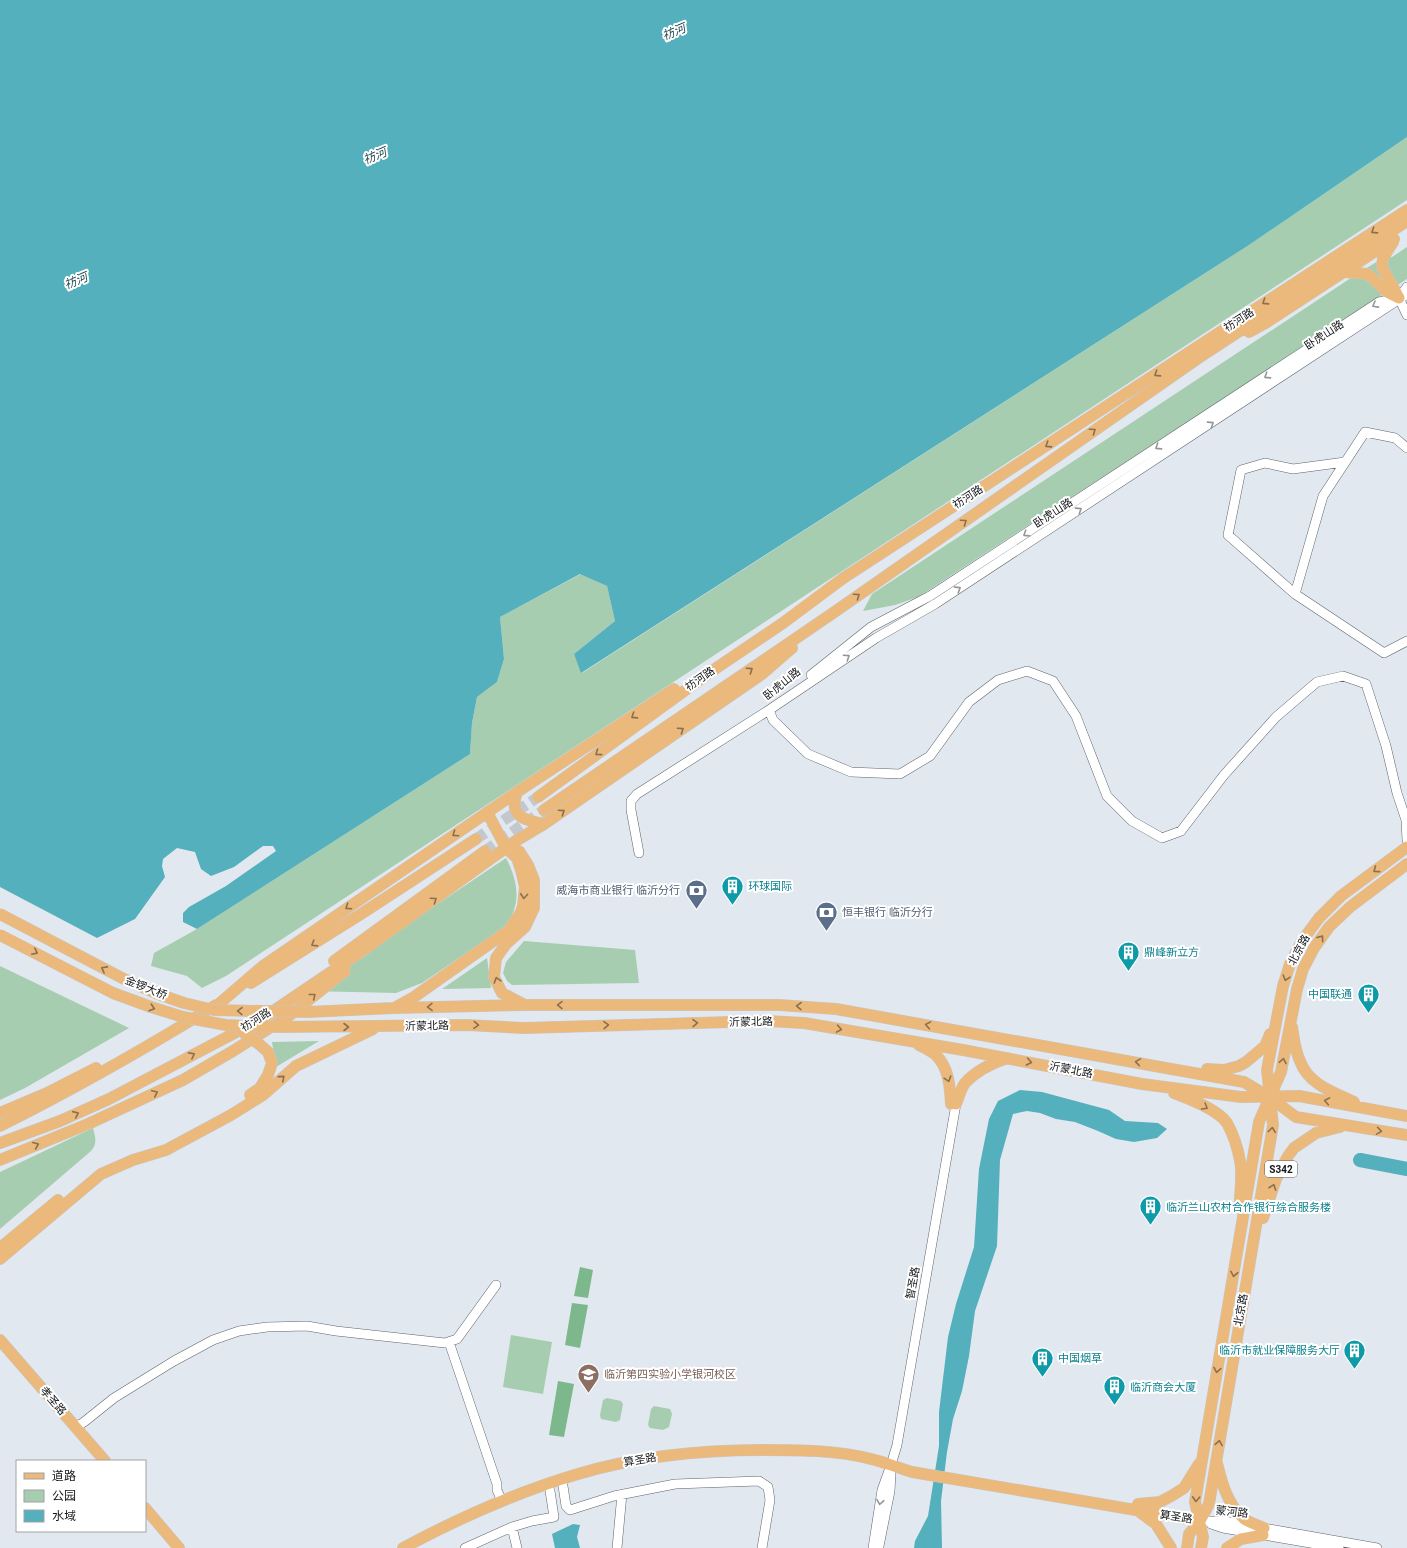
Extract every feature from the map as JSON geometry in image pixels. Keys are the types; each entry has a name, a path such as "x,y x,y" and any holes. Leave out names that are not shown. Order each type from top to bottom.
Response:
{"main road":[{"name":"祊河路","path":"538,797 709,672 783,623 842,579 1407,210"},
{"name":"祊河路","path":"544,810 833,613 1197,359 1407,221"},
{"path":"1197,359 1264,324 1407,230"},
{"path":"1396,237 1383,258 1382,267 1404,299"},
{"path":"1344,272 1368,274 1387,292 1404,299"},
{"path":"220,1003 263,966 516,792 842,579"},
{"path":"263,1018 365,949 510,845 544,824 762,674 833,613"},
{"path":"516,792 514,799 515,810 521,817 526,821 544,824"},
{"path":"394,1008 414,997 502,936 509,930 518,918 523,906 525,887 524,877 517,858 510,845 487,812"},
{"path":"0,1126 59,1097 164,1037 362,914 476,839"},
{"path":"510,845 528,865 534,880 534,908 525,927 506,944 496,958 494,977 502,993 524,1005"},
{"name":"北京路","path":"1187,1548 1189,1534 1200,1521 1208,1504 1252,1251 1273,1125 1267,1070 1283,986 1290,964 1302,941 1319,918 1341,896 1407,847"},
{"name":"祊河路","path":"0,1143 60,1121 109,1099 263,1018 324,969 485,851"},
{"name":"北京路","path":"1201,1548 1203,1537 1195,1502 1259,1122 1281,1072 1297,989 1303,969 1314,948 1329,927 1350,907 1407,864"},
{"path":"0,1160 88,1124 183,1080 284,1019 419,910"},
{"name":"金锣大桥","path":"0,914 124,979 184,1003 214,1010 307,1012"},
{"name":"金锣大桥","path":"0,934 113,993 183,1017 226,1025"},
{"name":"沂蒙北路","path":"307,1012 524,1005 771,1005 836,1009 1244,1082 1269,1097 1296,1117 1407,1136"},
{"path":"1157,1066 1224,1070 1239,1066 1265,1046 1278,1013"},
{"name":"沂蒙北路","path":"226,1025 279,1028 467,1025 524,1028 767,1021 804,1023 1007,1058 1142,1084 1241,1097 1299,1096 1407,1116"},
{"path":"1290,1023 1300,1062 1313,1080 1321,1086 1365,1108"},
{"path":"0,1248 98,1168 162,1147 235,1106 260,1088 272,1063 268,1052 245,1034 238,1026"},
{"path":"0,1259 101,1174 133,1160 166,1150 263,1095 296,1066 377,1027"},
{"path":"0,1112 46,1093 164,1037"},
{"path":"914,1042 935,1055 942,1063 950,1082 954,1104"},
{"path":"954,1104 965,1083 994,1062 1007,1058"},
{"path":"88,1124 170,1067"},
{"path":"1142,1084 1190,1098 1209,1109 1226,1122 1233,1137 1241,1162 1240,1236"},
{"name":"S342","path":"1252,1251 1276,1179 1294,1148 1316,1133 1336,1127 1352,1126"},
{"name":"孝圣路","path":"0,1340 104,1460"},
{"name":"孝圣路","path":"0,1348 97,1460"},
{"name":"算圣路","path":"403,1548 470,1514 579,1474 643,1459 689,1453 733,1450 799,1450 857,1456 912,1472 928,1471 1138,1507 1200,1521"},
{"name":"算圣路","path":"418,1548 472,1521 563,1486 650,1465 733,1457 799,1458 833,1460 869,1466 891,1465"},
{"path":"1138,1507 1160,1502 1184,1488 1202,1458"},
{"path":"1216,1459 1225,1492 1233,1504 1245,1519 1264,1531"},
{"path":"1138,1507 1156,1524 1171,1548"},
{"path":"146,1509 180,1548"},
{"path":"146,1517 172,1548"},
{"path":"1227,1548 1241,1539 1264,1531"}],"street":[{"path":"1407,287 1404,299 1407,315"},
{"name":"卧虎山路","path":"639,853 631,810 632,801 637,794 768,710 871,627 930,596 1379,302 1404,299"},
{"path":"1295,594 1322,496 1365,432 1395,438 1407,448"},
{"path":"1345,462 1293,469 1265,463 1241,470 1228,535 1295,594 1384,653 1407,641"},
{"path":"768,710 773,720 808,754 851,772 900,774 930,756 970,702 998,680 1028,671 1053,681 1076,716 1107,796 1132,821 1162,838 1181,831 1224,775 1276,717 1317,682 1343,676 1366,684 1386,746 1397,793 1406,820 1407,840"},
{"name":"智圣路","path":"873,1548 882,1490 897,1445 954,1104"},
{"path":"76,1427 94,1415 114,1398 174,1361 213,1340 239,1331 267,1327 307,1326 445,1343 449,1342 457,1339 496,1285"},
{"path":"449,1342 497,1484 497,1490 502,1501"},
{"name":"智圣路","path":"878,1548 890,1491 891,1465"},
{"path":"563,1486 566,1506 570,1510 622,1494 675,1484 759,1481 768,1488 770,1500 762,1548"},
{"path":"465,1548 512,1527 532,1520 554,1517 550,1491"},
{"path":"617,1548 622,1494"},
{"name":"蒙河路","path":"1200,1521 1224,1528 1264,1531 1377,1548"},
{"path":"512,1527 517,1548"},
{"name":"蒙河路","path":"1264,1531 1339,1548"}],"green space":[{"path":"1407,137 1407,200 226,976 202,988 187,976 151,966 154,953 197,929 470,754 472,723 477,697 497,682 504,659 500,617 581,574 607,586 615,621 574,654 582,673 1249,245"},
{"path":"1407,247 1407,279 918,597 895,605 863,611 872,594 1360,272 1383,258 1392,257"},
{"path":"506,858 512,871 516,886 515,908 509,920 503,928 422,983 396,993 308,991"},
{"path":"524,941 635,950 639,983 512,985 507,981 503,973 506,962"},
{"path":"487,958 491,988 442,989"},
{"path":"0,966 129,1028 25,1088 0,1100"},
{"path":"319,1041 276,1067 272,1042"},
{"path":"93,1128 95,1145 91,1151 0,1229 0,1172"},
{"path":"580,1267 593,1270 588,1298 574,1296"},
{"path":"572,1303 588,1305 580,1348 565,1345"},
{"path":"511,1335 552,1342 543,1394 503,1387"},
{"path":"558,1381 574,1384 564,1437 549,1435"},
{"path":"607,1398 621,1401 623,1404 620,1420 616,1422 601,1419 600,1415 603,1400"},
{"path":"654,1406 670,1409 672,1414 669,1427 663,1430 650,1428 648,1425 651,1409"}],"water":[{"name":"祊河","path":"0,0 1407,0 1407,137 1249,245 581,673 574,654 615,621 607,586 580,574 500,617 504,659 497,682 477,697 472,723 470,754 197,929 183,922 183,913 189,907 226,886 276,851 273,846 263,846 234,867 211,876 201,869 195,852 177,848 163,859 162,866 165,877 135,919 97,938 0,887"},
{"path":"1020,1090 1042,1092 1109,1110 1125,1121 1158,1123 1167,1129 1157,1138 1134,1142 1116,1139 1075,1122 1056,1119 1040,1113 1027,1111 1013,1114 1000,1160 997,1246 975,1311 969,1356 962,1391 953,1419 947,1452 941,1501 942,1548 914,1548 915,1541 928,1516 939,1446 939,1412 948,1337 956,1304 974,1247 979,1169 989,1119 998,1101"},
{"path":"573,1524 580,1525 577,1537 580,1548 555,1548 552,1534"}],"waterway":[{"path":"1360,1160 1407,1169"}],"tunnel":[{"path":"476,839 538,797"},
{"path":"485,851 544,810"}],"place":[{"name":"环球国际","path":"732,906"},
{"name":"威海市商业银行 临沂分行","path":"696,910"},
{"name":"恒丰银行 临沂分行","path":"827,932"},
{"name":"鼎峰新立方","path":"1128,972"},
{"name":"中国联通","path":"1368,1014"},
{"name":"临沂兰山农村合作银行综合服务楼","path":"1150,1226"},
{"name":"临沂市就业保障服务大厅","path":"1355,1370"},
{"name":"中国烟草","path":"1042,1378"},
{"name":"临沂第四实验小学银河校区","path":"589,1394"},
{"name":"临沂商会大厦","path":"1114,1406"}]}
